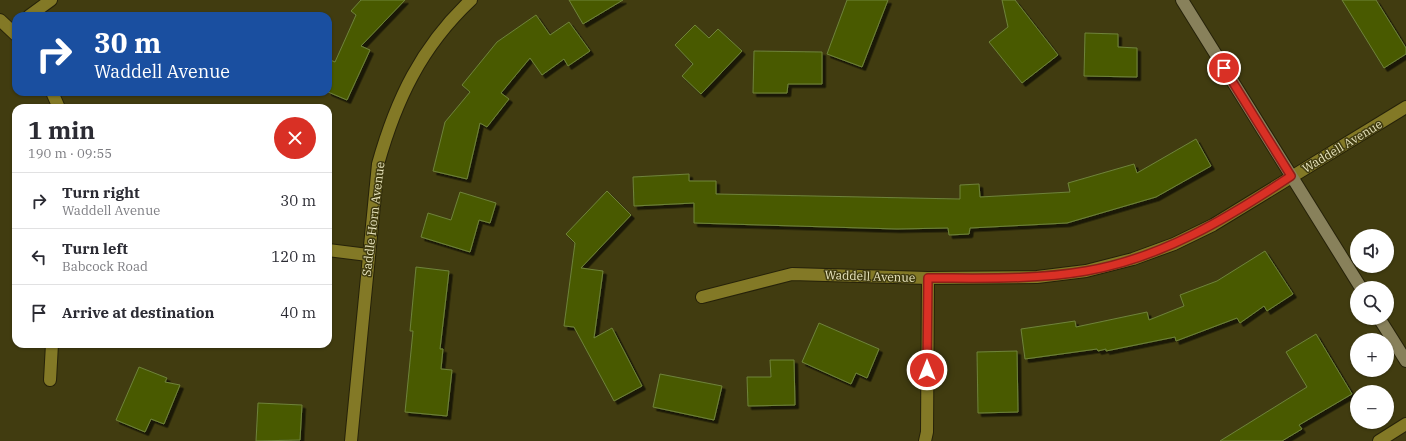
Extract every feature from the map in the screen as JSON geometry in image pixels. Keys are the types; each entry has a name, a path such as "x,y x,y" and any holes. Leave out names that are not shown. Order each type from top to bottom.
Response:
{"street":[{"path":"34,12 51,0"},
{"name":"Saddle Horn Avenue","path":"351,441 378,164 389,126 403,91 421,60 446,26 471,0"},
{"path":"1182,0 1357,281"},
{"path":"0,20 12,29"},
{"name":"Waddell Avenue","path":"702,297 792,274 928,278 1037,277 1086,271 1134,259 1174,244 1213,225 1406,107"},
{"path":"332,250 368,255"},
{"path":"925,441 927,432 928,278"},
{"path":"1383,325 1406,361"},
{"path":"50,380 52,348"},
{"path":"1379,441 1406,424"}],"building":[{"path":"361,0 405,0 361,46 370,50 347,100 332,94 332,61 335,62 356,15 351,11"},
{"path":"569,0 623,0 583,24"},
{"path":"847,0 888,0 862,67 827,54"},
{"path":"1002,0 1015,0 1058,55 1022,83 989,42 1008,27"},
{"path":"1342,0 1376,0 1406,48 1406,54 1384,68"},
{"path":"536,15 550,35 569,22 590,51 568,66 564,59 542,75 530,58 501,93 509,99 487,127 480,123 467,179 433,171 445,122 470,92 462,85 497,42"},
{"path":"695,25 709,38 718,29 742,51 701,94 682,76 693,64 675,45"},
{"path":"1085,33 1118,34 1118,47 1137,48 1137,77 1084,76"},
{"path":"754,51 822,52 822,84 788,84 787,93 753,93"},
{"path":"1196,139 1211,166 1156,197 1067,223 970,228 969,234 949,235 948,228 897,229 694,223 694,203 634,206 633,177 689,174 689,181 716,181 716,194 960,199 960,185 979,184 980,197 1070,192 1068,183 1134,164 1137,173"},
{"path":"607,191 631,215 581,268 603,271 594,338 612,328 642,386 614,401 574,327 564,326 575,243 566,234"},
{"path":"460,192 496,203 490,223 479,220 470,252 421,237 428,213 451,220"},
{"path":"1265,251 1293,294 1267,311 1264,306 1240,323 1237,318 1176,341 1175,337 1106,351 1106,349 1098,351 1097,349 1025,359 1021,329 1075,321 1076,327 1147,312 1149,320 1184,306 1180,295 1217,281"},
{"path":"416,267 449,271 440,349 443,349 441,369 452,370 447,416 405,412 413,331 410,331"},
{"path":"819,323 879,349 867,378 856,373 851,384 802,362"},
{"path":"1316,334 1350,391 1350,395 1299,425 1302,429 1282,441 1220,441 1307,387 1286,352"},
{"path":"1017,351 1018,412 978,413 977,352"},
{"path":"770,360 794,360 795,405 748,406 747,377 771,377"},
{"path":"139,367 167,378 165,382 180,385 164,424 151,419 145,432 116,420"},
{"path":"660,374 722,386 714,420 653,407"},
{"path":"258,403 302,405 300,440 256,441"}],"route":[{"path":"927,370 928,278 1037,277 1086,271 1134,259 1174,244 1213,225 1291,176 1224,68"}]}
